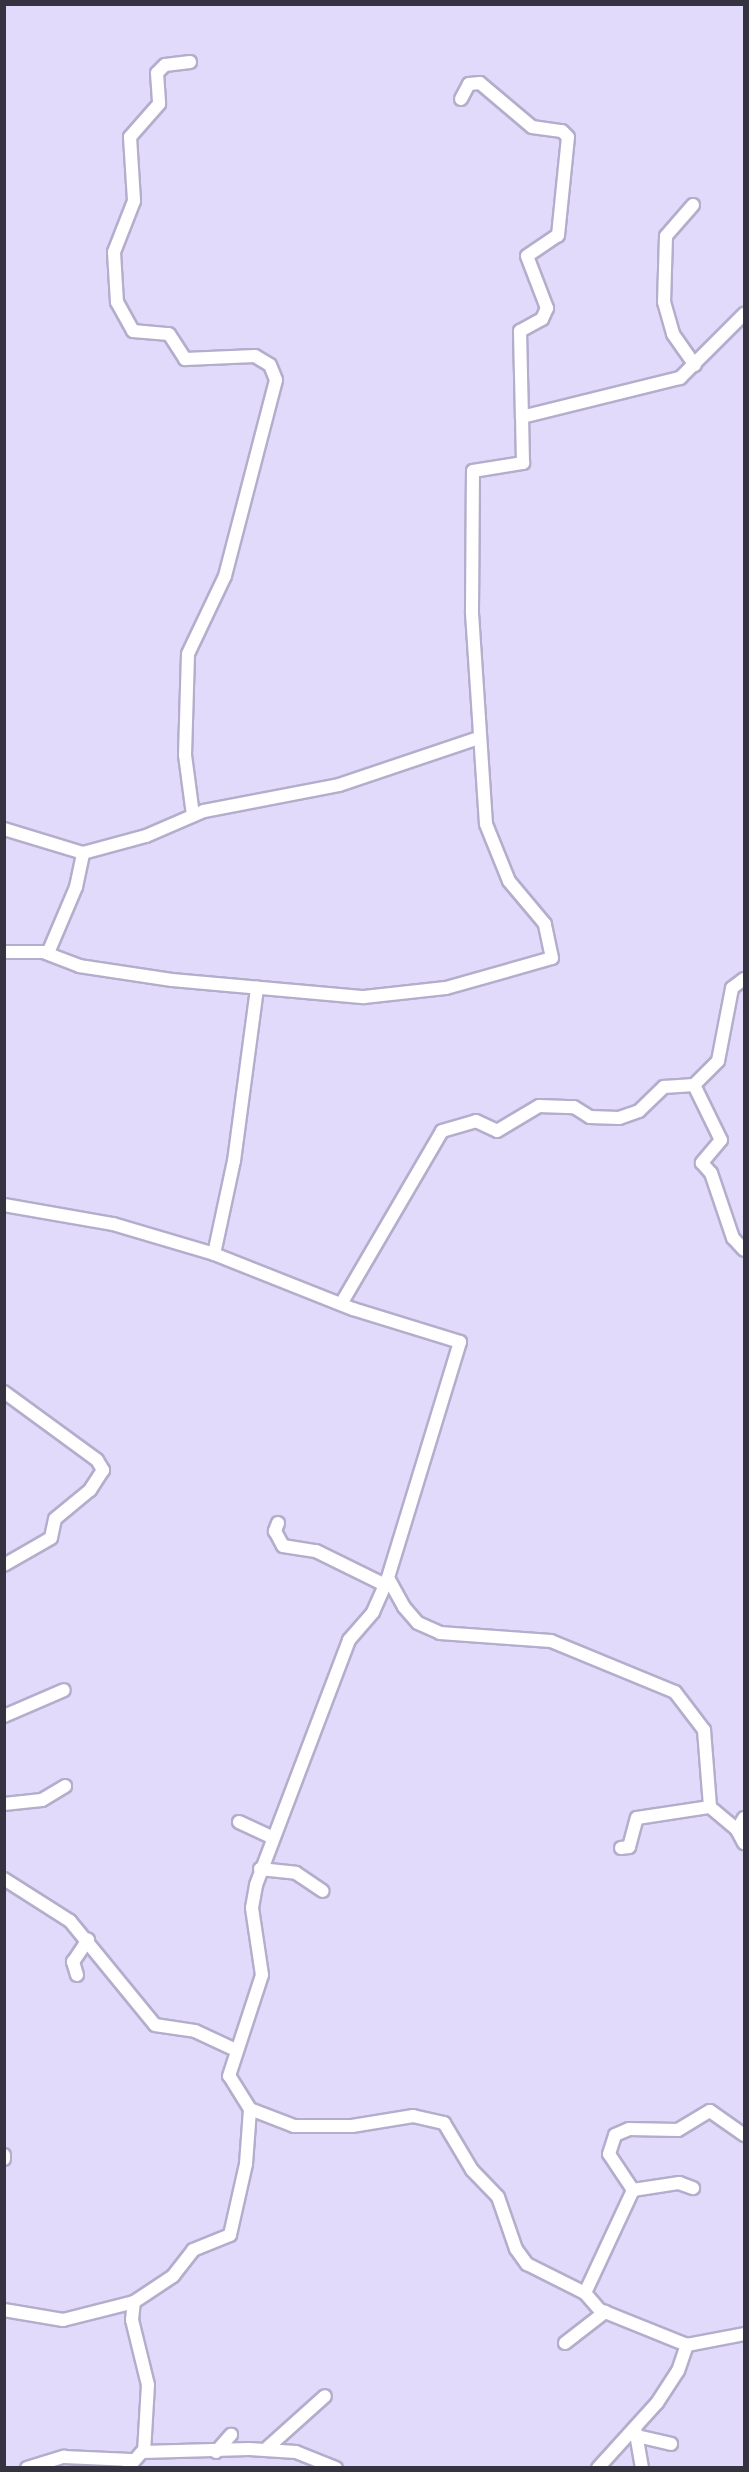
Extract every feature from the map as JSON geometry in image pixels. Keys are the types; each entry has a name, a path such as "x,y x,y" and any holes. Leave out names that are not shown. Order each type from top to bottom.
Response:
{"street":[{"path":"190,62 165,65 158,73 159,104 130,137 134,201 114,252 117,302 133,331 169,334 185,359 255,356 270,365 276,380 225,576 188,654 185,755 193,815"},
{"path":"4,952 48,953 95,969 257,988 384,997 496,977 552,958 545,924 509,881 486,824 479,738 471,477 473,471 523,463 520,331 542,319 547,308 528,256 558,235 568,137 562,130 532,127 480,83 469,84 461,99"},
{"path":"693,205 666,236 664,302 673,334 695,365"},
{"path":"522,417 649,390 695,365 744,314"},
{"path":"4,829 82,853 193,815 339,785 479,738"},
{"path":"48,953 76,887 82,853"},
{"path":"341,1304 442,1131 476,1120 496,1131 539,1106 574,1107 596,1118 619,1118 639,1111 664,1087 694,1085 718,1061 732,988 744,979"},
{"path":"214,1254 234,1161 257,988"},
{"path":"694,1085 721,1140 702,1163 711,1173 733,1238 744,1250"},
{"path":"4,1204 113,1224 214,1254 341,1304 460,1342 387,1582 369,1619 349,1640 261,1869 252,1908 262,1975 236,2050 229,2081 250,2109 294,2126 352,2126 413,2116 444,2123 472,2170 502,2203 520,2256 585,2293 605,2312 687,2345 744,2334"},
{"path":"4,1392 97,1460 103,1470 90,1490 55,1519 51,1538 4,1565"},
{"path":"278,1523 275,1531 283,1546 316,1551 387,1582 410,1617 429,1629 450,1636 551,1641 675,1692 704,1730 711,1807 736,1830 744,1844"},
{"path":"4,1716 64,1689"},
{"path":"4,1804 42,1800 65,1786"},
{"path":"621,1848 629,1847 637,1818 711,1807"},
{"path":"736,1830 744,1818"},
{"path":"239,1822 274,1838"},
{"path":"261,1869 296,1873 323,1890"},
{"path":"4,1879 55,1909 88,1940 156,2025 195,2031 236,2050"},
{"path":"77,1975 73,1962 88,1940"},
{"path":"4,2310 63,2320 134,2302 173,2276 193,2250 230,2235 246,2164 250,2109"},
{"path":"633,2190 607,2147 621,2132 670,2132 710,2111 744,2135"},
{"path":"633,2190 679,2183 693,2188"},
{"path":"585,2293 633,2190"},
{"path":"134,2302 132,2320 148,2385 144,2452"},
{"path":"565,2343 605,2312"},
{"path":"598,2468 636,2432 678,2371 687,2345"},
{"path":"266,2449 325,2396"},
{"path":"636,2432 671,2444"},
{"path":"636,2432 642,2468"},
{"path":"216,2452 231,2435"},
{"path":"27,2468 64,2457 129,2464 144,2452 266,2449 296,2452 336,2468"}]}
